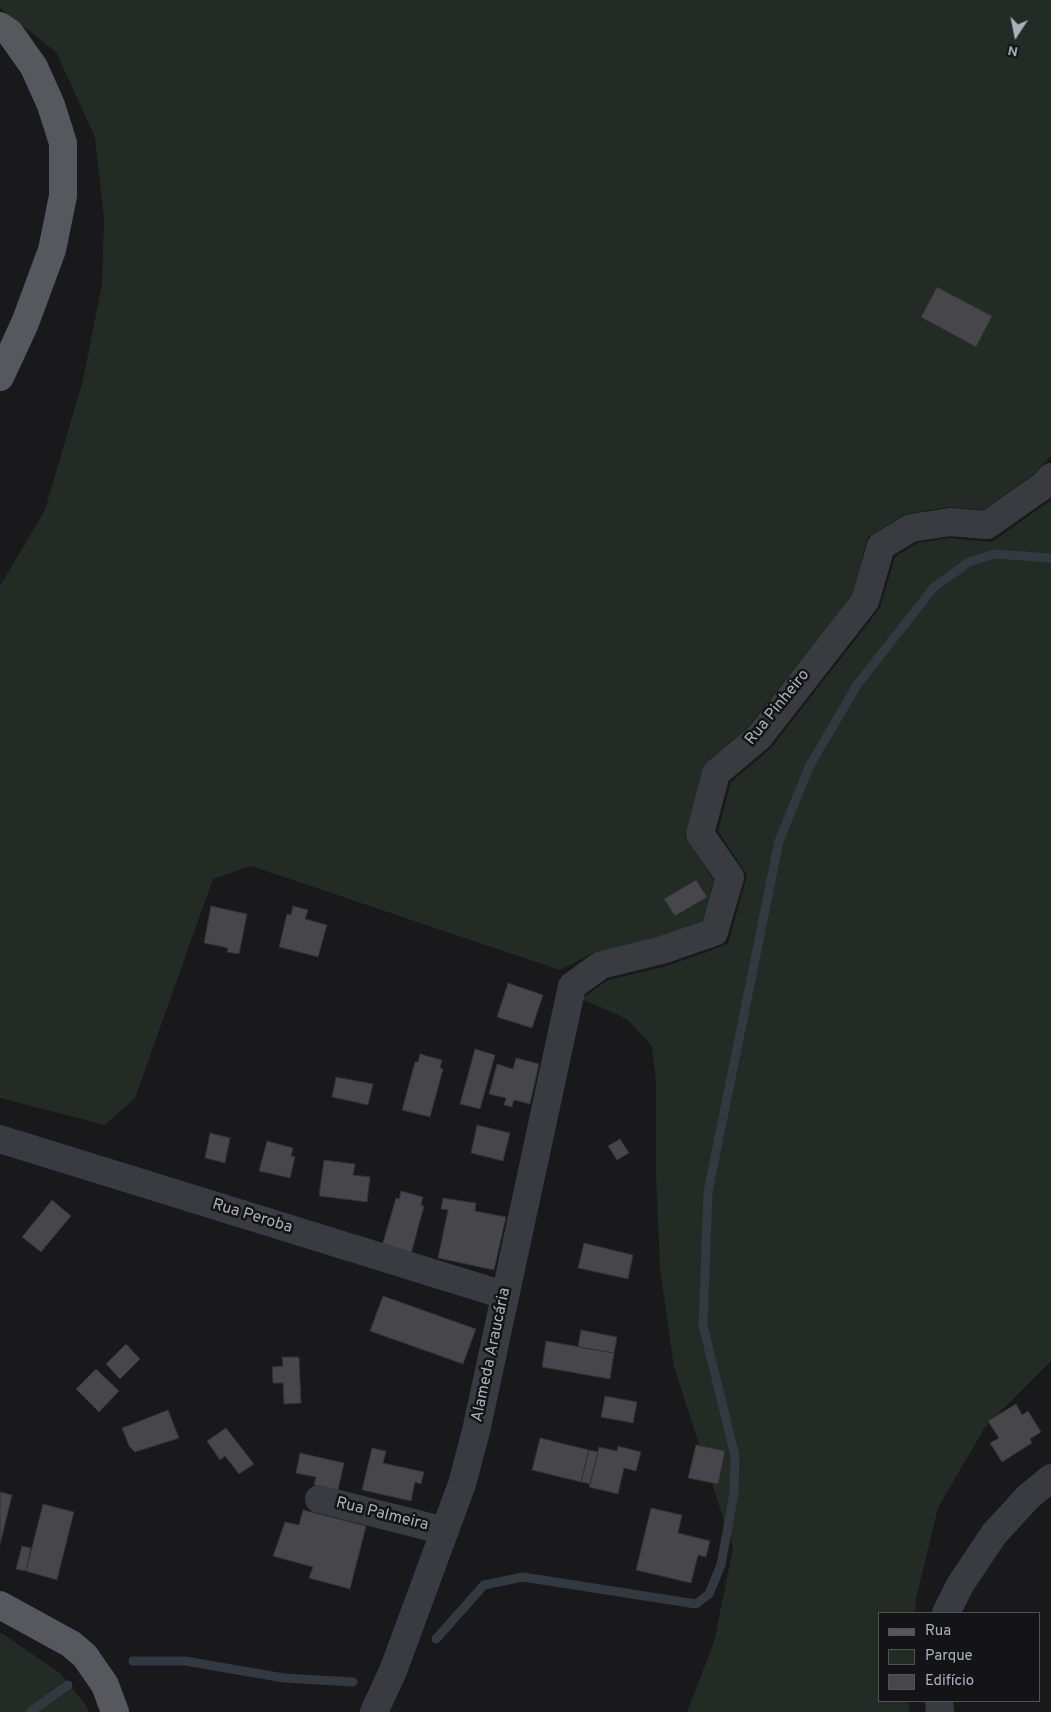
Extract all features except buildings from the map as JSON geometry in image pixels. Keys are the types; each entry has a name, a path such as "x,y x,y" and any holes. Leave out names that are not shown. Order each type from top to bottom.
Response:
{"main road":[{"path":"0,26 10,33 34,67 51,105 63,143 63,196 52,250 25,323 0,377"},
{"path":"0,1604 71,1644 85,1656 105,1685 115,1712"}],"street":[{"name":"Rua Pinheiro","path":"572,986 601,965 662,950 714,932 730,877 700,834 716,773 759,737 865,601 881,546 911,528 950,522 987,525 1051,478"},
{"name":"Alameda Araucária","path":"374,1712 393,1671 462,1484 476,1431 572,986"},
{"name":"Rua Peroba","path":"0,1139 504,1296"},
{"path":"947,1612 960,1586 994,1534 1028,1497 1051,1478"},
{"name":"Rua Palmeira","path":"318,1499 446,1531"}],"green space":[{"path":"0,0 1051,0 1051,456 1034,474 983,510 949,507 906,514 868,537 853,594 748,727 704,765 685,836 714,880 702,921 658,937 595,952 560,970 251,866 213,879 135,1098 105,1125 0,1098 0,586 45,510 83,380 102,284 104,218 95,137 56,52 0,8"},
{"path":"1051,500 1051,1361 985,1427 938,1508 916,1599 915,1612 878,1612 878,1702 908,1702 910,1712 687,1712 714,1642 733,1548 674,1367 660,1268 656,1175 656,1082 652,1046 627,1019 581,999 608,980 667,966 728,944 747,875 718,831 731,782 771,748 880,608 895,557 917,543 950,538 992,542"},
{"path":"0,1632 60,1673 89,1712 0,1712"}],"waterway":[{"path":"436,1639 484,1585 523,1577 696,1604 709,1594 721,1565 734,1493 735,1456 703,1325 708,1192 779,841 809,767 857,685 934,587 969,562 995,554 1051,558"},
{"path":"133,1661 185,1661 284,1678 353,1682"},
{"path":"30,1712 68,1685"}]}
